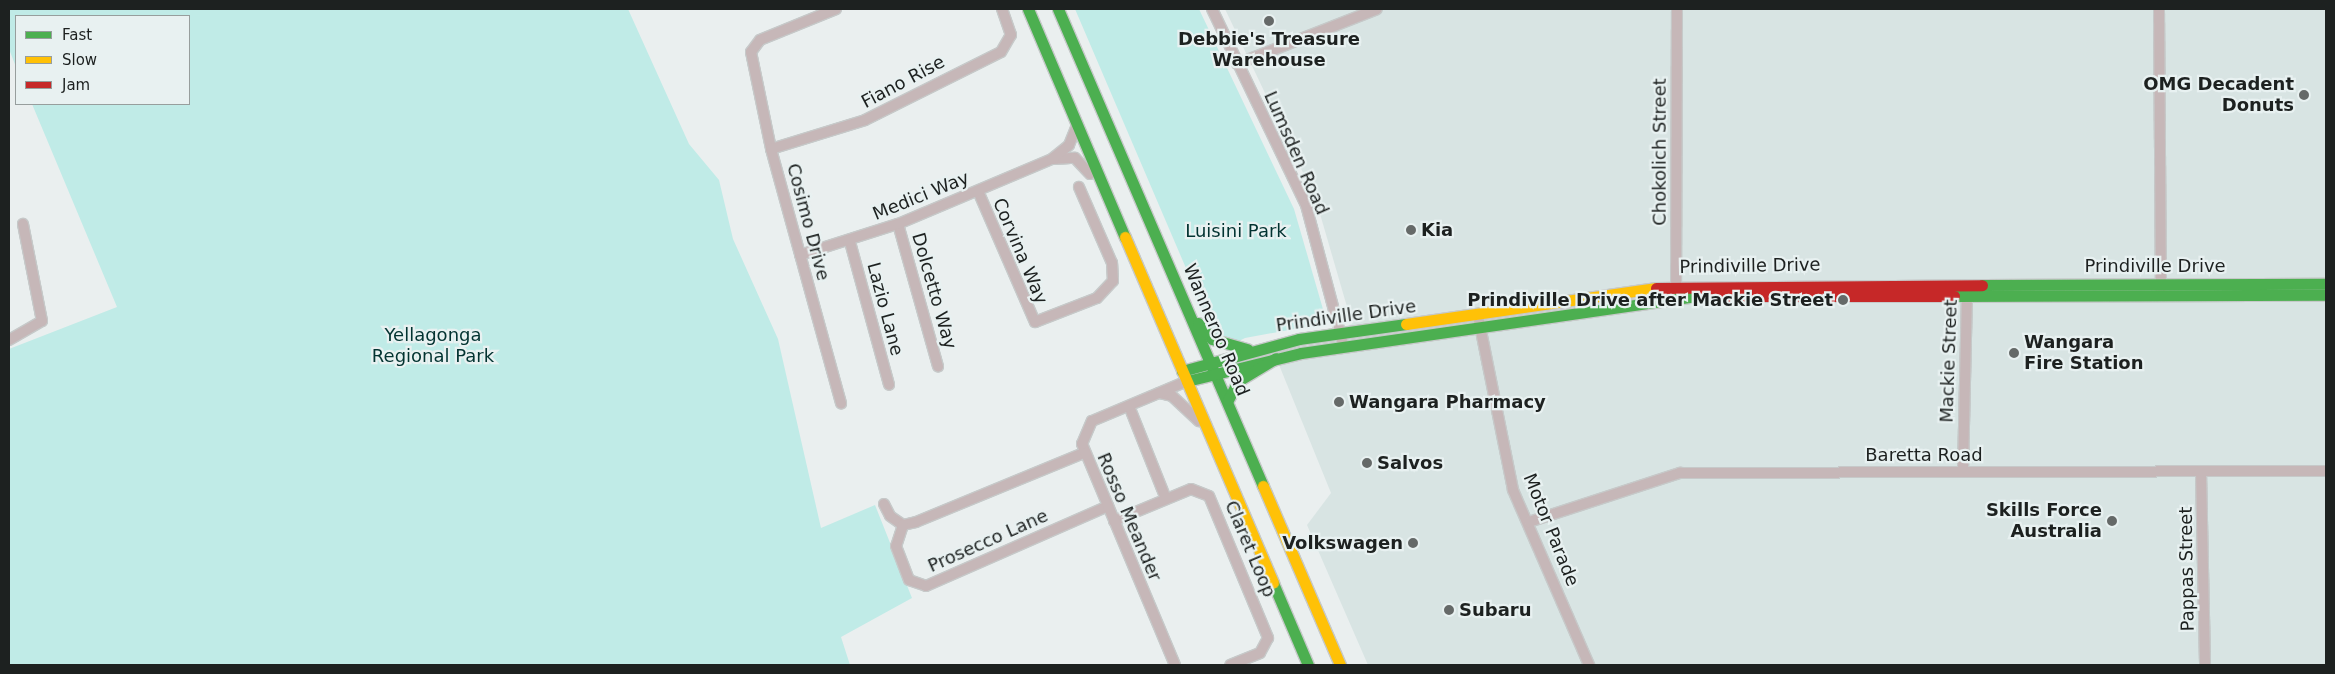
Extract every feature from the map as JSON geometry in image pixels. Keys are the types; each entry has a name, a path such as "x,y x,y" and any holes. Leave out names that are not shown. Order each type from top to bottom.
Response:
{"main road":[{"path":"1028,9 1308,665"},
{"name":"Wanneroo Road","path":"1058,9 1228,400 1340,665"},
{"name":"Prindiville Drive","path":"2161,289 2326,284"},
{"name":"Prindiville Drive","path":"1185,376 1210,360 1248,349 1342,340 1676,290 2161,289 2326,295"},
{"path":"1190,312 1212,339 1248,349"},
{"name":"Prindiville Drive","path":"1185,376 1276,358 1342,340"},
{"path":"1228,400 1238,381 1276,358"}],"street":[{"name":"Cosimo Drive","path":"836,9 752,47 772,149 841,404"},
{"name":"Fiano Rise","path":"772,149 865,120 1001,52 1011,35 1002,9"},
{"name":"Lumsden Road","path":"1212,9 1306,205 1342,340"},
{"path":"1237,64 1376,9"},
{"name":"Chokolich Street","path":"1676,290 1677,9"},
{"path":"2159,9 2161,289"},
{"name":"Medici Way","path":"800,255 850,242 898,224 1052,159 1069,145 1077,125"},
{"name":"Medici Way","path":"1052,159 1083,162 1094,182 1104,188"},
{"name":"Corvina Way","path":"978,191 1035,322 1097,298 1113,281 1112,264 1079,187"},
{"path":"9,340 42,322 23,224"},
{"name":"Dolcetto Way","path":"898,224 938,366"},
{"name":"Lazio Lane","path":"850,242 889,385"},
{"name":"Mackie Street","path":"1962,470 1968,288"},
{"name":"Motor Parade","path":"1479,319 1513,490 1529,522 1590,665"},
{"name":"Rosso Meander","path":"1175,665 1084,453 1084,436 1092,422 1158,393 1185,376"},
{"path":"1158,393 1172,396 1211,435"},
{"path":"1129,406 1166,499"},
{"path":"884,504 890,516 903,525 1084,453"},
{"name":"Baretta Road","path":"1529,522 1680,473 1962,470 2326,471"},
{"name":"Pappas Street","path":"2201,472 2205,665"},
{"name":"Claret Loop","path":"1114,521 1191,489 1209,496 1267,632 1265,648 1230,665"},
{"name":"Prosecco Lane","path":"903,525 896,543 902,563 912,583 926,586 1108,506"}],"shaded area":[{"path":"1225,9 2326,9 2326,665 1368,665 1307,525 1331,493 1273,350 1352,324 1316,200"}],"green space":[{"name":"Yellagonga Regional Park","path":"9,9 628,9 689,144 719,180 733,239 778,339 821,528 875,505 912,598 841,637 850,665 9,665 9,349 117,307 32,105 190,105 190,15 15,15 15,64 9,49"},
{"name":"Luisini Park","path":"1075,9 1199,9 1294,209 1327,323 1245,338 1221,350"}],"traffic: fast":[{"path":"1028,9 1125,237"},
{"path":"1058,9 1263,486"},
{"path":"1982,285 2326,284"},
{"path":"1954,296 2326,295"},
{"path":"1187,381 1301,353 1697,296"},
{"path":"1198,323 1212,339 1248,349"},
{"path":"1182,371 1299,339 1406,324"},
{"path":"1228,400 1238,381 1276,358"},
{"path":"1273,583 1308,665"}],"traffic: slow":[{"path":"1125,237 1273,583"},
{"path":"1406,324 1656,288"},
{"path":"1263,486 1340,665"}],"traffic: jam":[{"path":"1656,288 1982,285"},
{"path":"1697,296 1954,296"}],"place":[{"name":"Debbie's Treasure Warehouse","path":"1269,21"},
{"name":"OMG Decadent Donuts","path":"2304,95"},
{"name":"Kia","path":"1411,230"},
{"name":"Prindiville Drive after Mackie Street","path":"1843,300"},
{"name":"Wangara Fire Station","path":"2014,353"},
{"name":"Wangara Pharmacy","path":"1339,402"},
{"name":"Salvos","path":"1367,463"},
{"name":"Skills Force Australia","path":"2112,521"},
{"name":"Volkswagen","path":"1413,543"},
{"name":"Subaru","path":"1449,610"}]}
